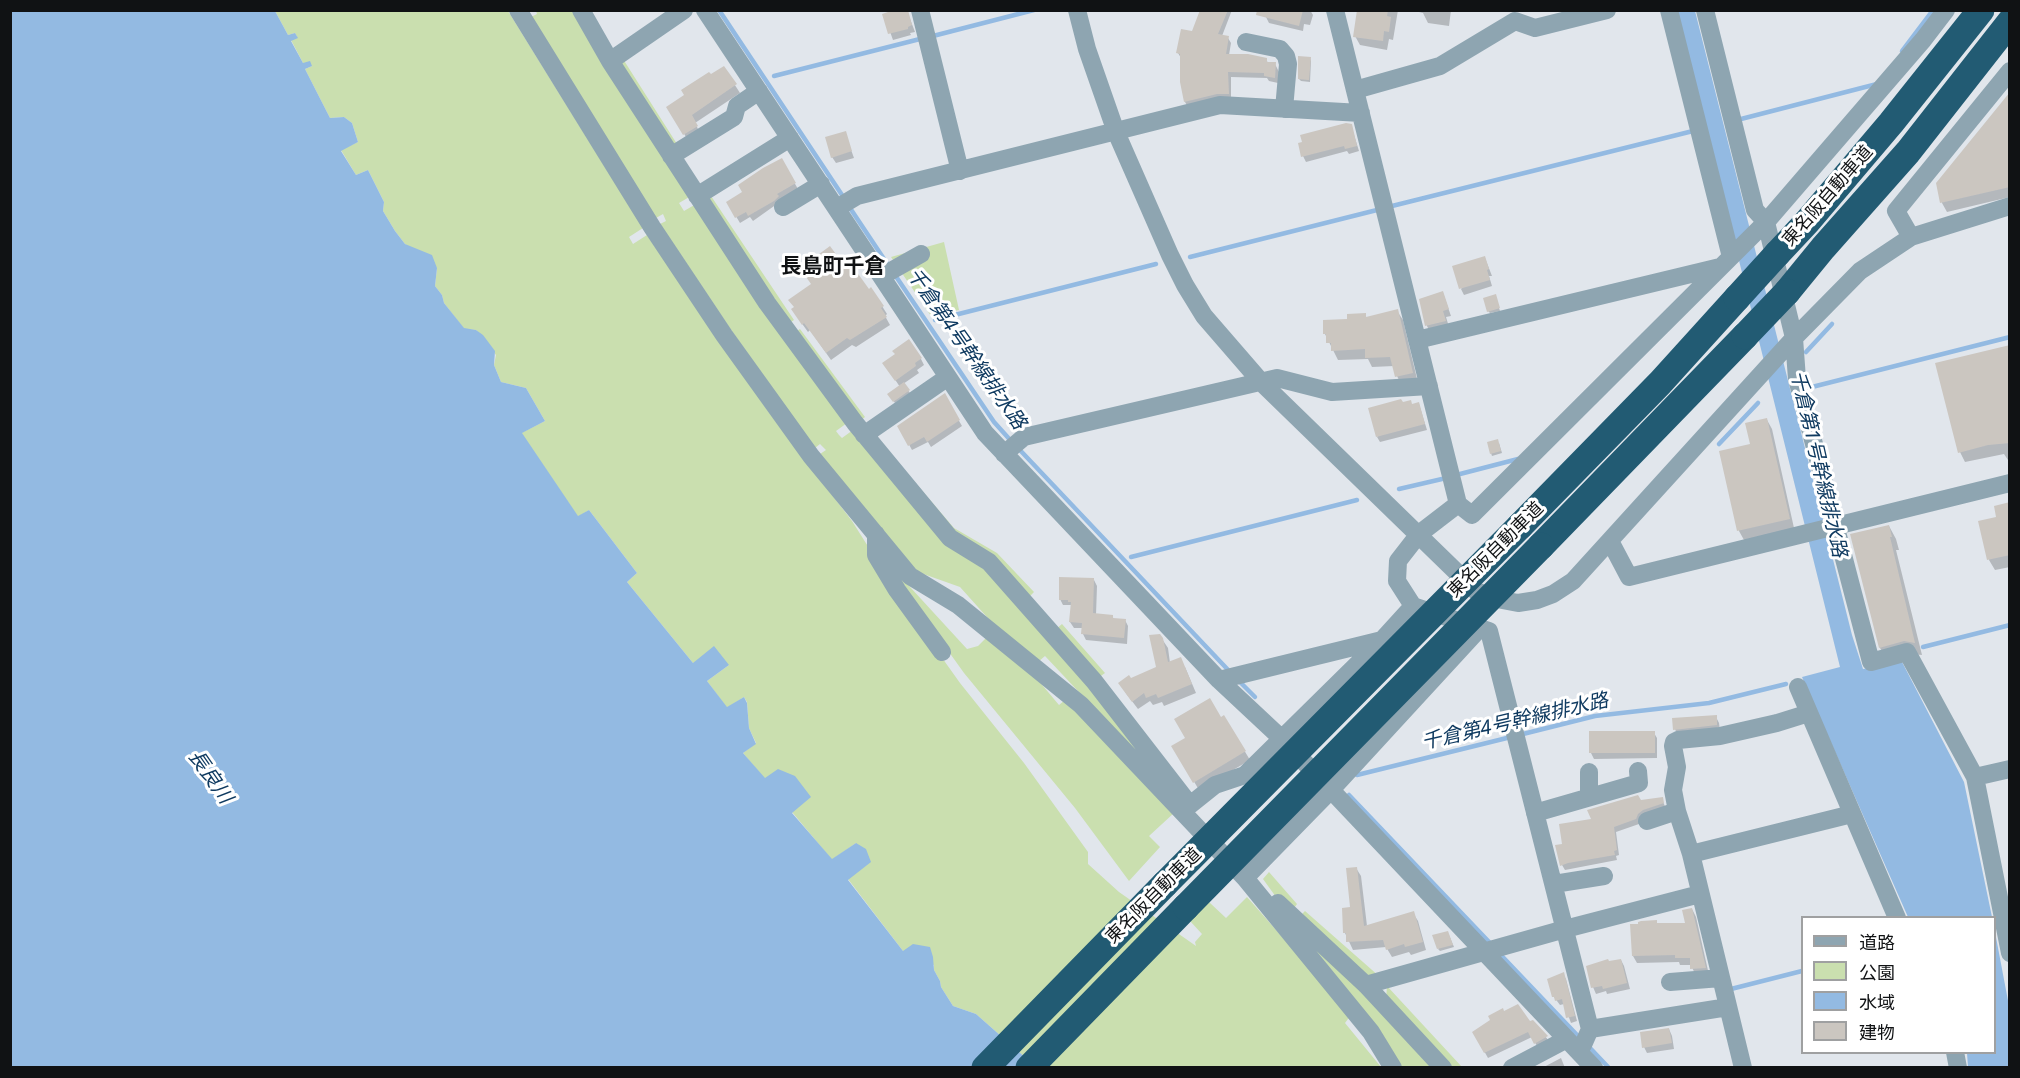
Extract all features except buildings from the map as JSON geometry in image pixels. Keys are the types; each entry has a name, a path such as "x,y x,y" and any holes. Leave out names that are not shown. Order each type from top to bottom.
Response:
{"highway":[{"name":"東名阪自動車道","path":"986,1068 1660,383 1892,123 1982,10"},
{"name":"東名阪自動車道","path":"1029,1068 1787,292 1908,152 2010,22"}],"street":[{"path":"518,10 652,226 724,335 811,456 910,576 958,605 1080,705 1186,808"},
{"path":"580,10 610,61 767,303 864,435 950,538 989,562 1094,681 1186,808 1371,1032 1393,1068"},
{"path":"610,61 684,10"},
{"path":"705,10 821,184 844,204 889,272 948,377 985,433 1011,448 1230,677 1281,738 1594,1068"},
{"path":"920,10 960,171"},
{"path":"1077,10 1086,49 1116,132 1185,285 1204,316 1262,383 1476,591 1497,599 1518,603 1537,600 1553,594 1573,581 1790,342 1860,271 1911,237 2010,206"},
{"path":"1335,10 1458,504 1472,515 1764,225 1923,40 1946,10"},
{"path":"1355,90 1440,66 1515,21 1535,28 1607,10"},
{"path":"1669,10 1729,259"},
{"path":"1706,10 1755,210 1764,225 1797,380 1871,662 1907,652 1975,777 2010,953"},
{"path":"1246,42 1280,49 1286,56 1288,64 1284,109"},
{"path":"1911,237 1896,211 2010,71"},
{"path":"671,156 734,117 736,106 759,91"},
{"path":"844,204 960,171 1220,105 1361,113"},
{"path":"697,196 790,138"},
{"path":"783,207 821,184"},
{"path":"889,272 921,254"},
{"path":"1417,340 1729,259"},
{"path":"864,435 948,377"},
{"path":"1011,448 1024,437 1277,378 1332,392 1429,386"},
{"path":"1610,541 1629,577 2010,483"},
{"path":"1458,504 1419,534 1398,561 1397,581 1413,606 1489,631 1590,1029 1583,1045 1572,1045 1512,1068"},
{"path":"876,534 876,555 897,590 942,652"},
{"path":"1186,808 1215,785 1245,775 1382,640 1413,606"},
{"path":"1245,878 1480,628"},
{"path":"1230,677 1382,640"},
{"path":"1798,687 1896,916"},
{"path":"1743,1068 1691,854 1677,810 1673,790 1677,767 1673,746 1674,742 1720,736 1809,713"},
{"path":"1975,777 2010,769"},
{"path":"1535,813 1640,783 1638,771"},
{"path":"1589,772 1589,797"},
{"path":"1647,821 1677,810"},
{"path":"1691,854 1852,814"},
{"path":"1554,884 1604,876"},
{"path":"1245,878 1275,900 1366,985 1443,1068"},
{"path":"1366,985 1700,894"},
{"path":"1670,982 1721,978"},
{"path":"1590,1029 1728,1006"}],"green space":[{"path":"275,11 508,11 643,228 629,237 633,244 647,235 768,411 852,521 908,610 960,683 1024,763 1088,852 1088,864 1119,892 1196,946 1195,942 1202,934 1190,921 1209,902 1226,918 1247,897 1351,1015 1345,1023 1381,1067 1036,1067 976,1014 953,1006 941,987 934,965 903,951 848,879 856,843 832,860 743,753 756,743 749,728 747,702 744,697 727,708 707,681 729,665 693,663 627,582 637,573 589,510 578,517 521,433 545,421 526,388 501,382 494,365 496,355 476,330 464,329 444,303 442,295 435,286 437,268 405,244 395,231 383,211 384,202 368,170 356,175 341,150 358,142 352,123 344,117 330,118 305,69 312,66 303,63 291,40 297,37 295,33 288,35"},
{"path":"536,11 575,11 691,196 679,203 684,211 696,204 847,423 836,431 839,435 842,438 853,430 987,565 1089,681 1173,792 1045,656 1038,662 995,626 960,587 915,571 820,454 826,450 820,444 815,448 731,330 660,224 666,221 663,214 656,218 531,17 537,14"},
{"path":"623,59 677,144 670,148 618,63"},
{"path":"709,193 794,320 788,324 706,195"},
{"path":"944,242 959,310 931,316 891,257"},
{"path":"800,329 865,417 859,422 794,333"},
{"path":"913,480 954,528 997,553 1034,592 1027,599 952,535"},
{"path":"888,563 967,649 978,646 987,637 1038,680 1059,705 1065,700 1174,813 1149,836 1160,847 1129,881 1075,808 964,673 886,564"},
{"path":"1062,624 1105,673 1098,678 1055,630"},
{"path":"1269,872 1297,904 1292,911 1276,897 1263,879"},
{"path":"1273,905 1376,1001 1435,1067 1401,1067"},
{"path":"1305,911 1380,977 1367,980 1299,917"},
{"path":"1387,986 1462,1067 1449,1067 1386,1000"}],"water":[{"name":"長良川","path":"10,11 275,11 288,35 295,33 298,38 291,41 303,63 310,61 312,66 305,69 330,118 344,117 352,123 358,142 341,151 356,175 368,170 384,202 383,211 395,231 405,244 432,255 437,268 435,286 442,295 444,303 464,328 476,330 483,335 495,351 494,365 501,382 526,388 545,421 522,433 578,516 589,510 637,573 627,582 693,663 714,646 729,665 707,681 727,707 744,697 747,703 749,728 756,744 743,753 765,778 778,769 795,776 811,797 792,813 832,859 856,843 866,849 871,862 848,880 903,951 913,944 930,947 934,970 953,1006 976,1014 1036,1067 11,1067"},
{"path":"1677,11 1695,11 1852,635 1863,669 1901,660 1964,782 1992,916 1908,916 1802,677 1840,667"},
{"path":"1996,937 2009,1006 2009,1067 1968,1067 1967,1054 1996,1054"}],"waterway":[{"name":"千倉第4号幹線排水路","path":"719,10 844,198"},
{"path":"933,36 1034,10"},
{"path":"1902,51 1933,10"},
{"path":"774,76 920,39"},
{"path":"1741,119 1877,84"},
{"path":"1392,206 1693,131"},
{"name":"千倉第4号幹線排水路","path":"848,205 890,268"},
{"path":"1190,257 1377,210"},
{"path":"935,320 1156,264"},
{"name":"千倉第4号幹線排水路","path":"895,275 994,422 1012,442"},
{"path":"1806,352 1832,324"},
{"name":"千倉第1号幹線排水路","path":"1808,388 2010,337"},
{"path":"1719,444 1758,403"},
{"name":"千倉第4号幹線排水路","path":"1018,448 1231,673"},
{"path":"1460,474 1518,459"},
{"path":"1399,489 1442,479"},
{"path":"1131,557 1357,500"},
{"path":"1923,647 2010,625"},
{"name":"千倉第4号幹線排水路","path":"1239,681 1255,697"},
{"name":"千倉第4号幹線排水路","path":"1519,735 1595,716 1709,703 1786,684"},
{"name":"千倉第4号幹線排水路","path":"1357,775 1511,737"},
{"path":"1349,795 1491,944"},
{"path":"1499,953 1578,1036"},
{"path":"1731,989 1801,971"},
{"path":"1591,1049 1609,1068"}],"district":[{"name":"長島町千倉","path":"833,267"}]}
